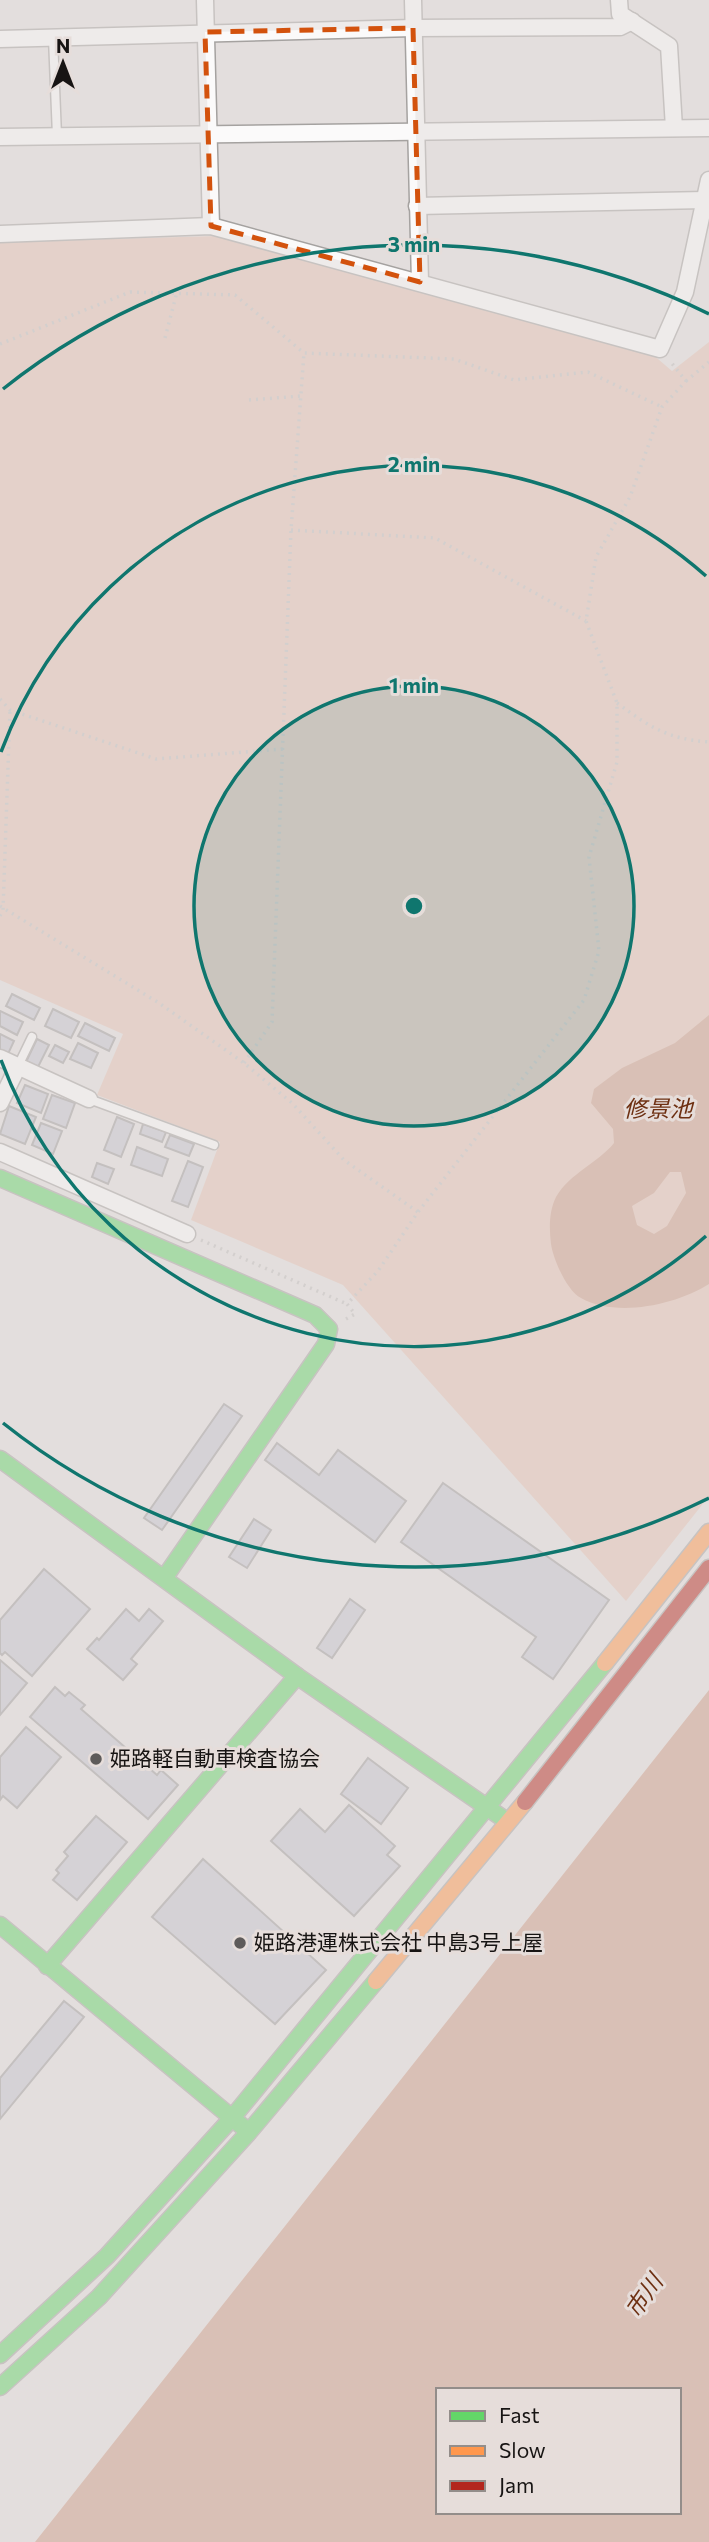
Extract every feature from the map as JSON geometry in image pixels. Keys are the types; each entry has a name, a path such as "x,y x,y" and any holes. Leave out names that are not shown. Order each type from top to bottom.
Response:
{"street":[{"path":"205,0 211,226"},
{"path":"413,0 420,282"},
{"path":"619,0 620,14 669,46 674,128"},
{"path":"0,39 205,32 620,27 632,21"},
{"path":"0,137 709,128"},
{"path":"0,234 211,226 660,349 685,292 709,180"},
{"path":"417,206 705,200"},
{"path":"0,1058 89,1098"},
{"path":"0,1103 18,1066"},
{"path":"0,1152 187,1234"},
{"path":"0,1178 315,1315 329,1329 326,1344 165,1577"},
{"path":"0,1459 297,1675 509,1822"},
{"path":"0,2355 107,2256 232,2118 489,1808 709,1532"},
{"path":"0,2387 99,2297 249,2132 509,1822 709,1568"},
{"path":"47,1966 297,1675"},
{"path":"0,1926 249,2132"}],"lane":[{"path":"53,38 57,136"},
{"path":"18,1066 32,1037"},
{"path":"89,1098 214,1145"}],"path":[{"path":"0,344 130,292 235,295 304,353 454,359 514,380 588,372 662,407"},
{"path":"165,338 177,292"},
{"path":"660,349 686,381"},
{"path":"244,1063 272,1023 291,530 304,353"},
{"path":"346,1304 378,1270 418,1212 584,1000 599,951 589,857 617,762 617,703 586,621 596,557 630,497 662,407 686,381 709,362"},
{"path":"249,400 302,396"},
{"path":"291,530 435,538 586,621"},
{"path":"0,699 10,710 156,759 283,749"},
{"path":"617,703 654,730 679,740 709,742"},
{"path":"0,916 10,710"},
{"path":"1,908 159,1003 244,1063 292,1103 344,1160 418,1212"},
{"path":"187,1234 346,1304 355,1314 329,1329"}],"highlighted area":[{"path":"413,28 420,282 211,226 205,32"}],"shaded area":[{"path":"218,236 651,353 672,371 709,342 709,1496 626,1601 343,1285 191,1220 220,1142 97,1095 123,1034 0,980 0,242"}],"water":[{"name":"修景池","path":"709,1015 709,1284 680,1298 646,1306 628,1308 595,1304 581,1298 571,1289 558,1266 552,1250 550,1232 554,1202 569,1181 614,1143 613,1129 591,1103 594,1089 622,1068 675,1043","holes":["670,1172 681,1172 686,1193 667,1226 654,1234 637,1225 632,1206 654,1193"]},
{"name":"市川","path":"709,1690 709,2542 35,2542"}],"building":[{"path":"12,994 40,1008 34,1020 6,1006"},
{"path":"53,1009 79,1022 71,1038 45,1026"},
{"path":"0,1011 23,1022 17,1035 0,1026"},
{"path":"85,1023 115,1038 109,1051 78,1036"},
{"path":"0,1034 14,1041 8,1054 0,1050"},
{"path":"37,1039 49,1045 38,1067 26,1062"},
{"path":"78,1043 98,1053 91,1068 70,1059"},
{"path":"55,1045 69,1052 63,1063 49,1056"},
{"path":"25,1085 48,1094 41,1113 17,1103"},
{"path":"52,1095 75,1103 66,1128 43,1119"},
{"path":"9,1106 36,1117 25,1144 0,1134"},
{"path":"117,1117 134,1124 121,1157 104,1150"},
{"path":"41,1123 62,1131 53,1154 32,1145"},
{"path":"143,1124 166,1132 162,1142 140,1134"},
{"path":"170,1135 194,1144 189,1156 165,1147"},
{"path":"137,1147 168,1159 162,1176 131,1165"},
{"path":"188,1161 203,1167 188,1207 172,1201"},
{"path":"97,1163 114,1169 108,1184 92,1177"},
{"path":"224,1404 242,1416 162,1530 144,1518"},
{"path":"277,1443 319,1475 338,1450 406,1501 375,1542 265,1460"},
{"path":"443,1483 609,1600 553,1679 522,1657 536,1637 401,1542"},
{"path":"254,1519 271,1530 247,1568 229,1557"},
{"path":"44,1569 90,1609 32,1676 5,1652 2,1655 0,1653 0,1620"},
{"path":"350,1599 365,1610 332,1658 317,1648"},
{"path":"126,1609 139,1621 149,1609 163,1621 131,1659 137,1664 123,1680 87,1649 97,1638 99,1640"},
{"path":"0,1660 27,1683 0,1715"},
{"path":"55,1687 65,1696 69,1692 85,1705 81,1709 157,1775 161,1770 178,1785 148,1819 30,1717"},
{"path":"26,1727 61,1757 17,1808 3,1796 0,1800 0,1757"},
{"path":"368,1758 408,1788 381,1824 341,1794"},
{"path":"349,1805 395,1846 387,1855 400,1866 354,1916 271,1841 300,1809 325,1832"},
{"path":"96,1816 127,1842 77,1900 53,1880 59,1873 56,1870 68,1856 64,1852"},
{"name":"姫路港運株式会社 中島3号上屋","path":"203,1859 326,1970 275,2024 152,1917"},
{"path":"64,2001 84,2017 0,2119 0,2078"}],"traffic: fast":[{"path":"0,1178 315,1315 329,1329 326,1344 165,1577"},
{"path":"0,1459 297,1676 501,1817"},
{"path":"0,2355 107,2256 232,2118 605,1663"},
{"path":"47,1966 297,1676"},
{"path":"0,1925 243,2127"},
{"path":"0,2387 99,2297 249,2132 376,1981"}],"traffic: slow":[{"path":"605,1663 709,1532"},
{"path":"376,1981 525,1802"}],"traffic: jam":[{"path":"525,1802 709,1568"}],"place":[{"name":"姫路軽自動車検査協会","path":"96,1759"},
{"name":"姫路港運株式会社 中島3号上屋","path":"240,1943"}]}
